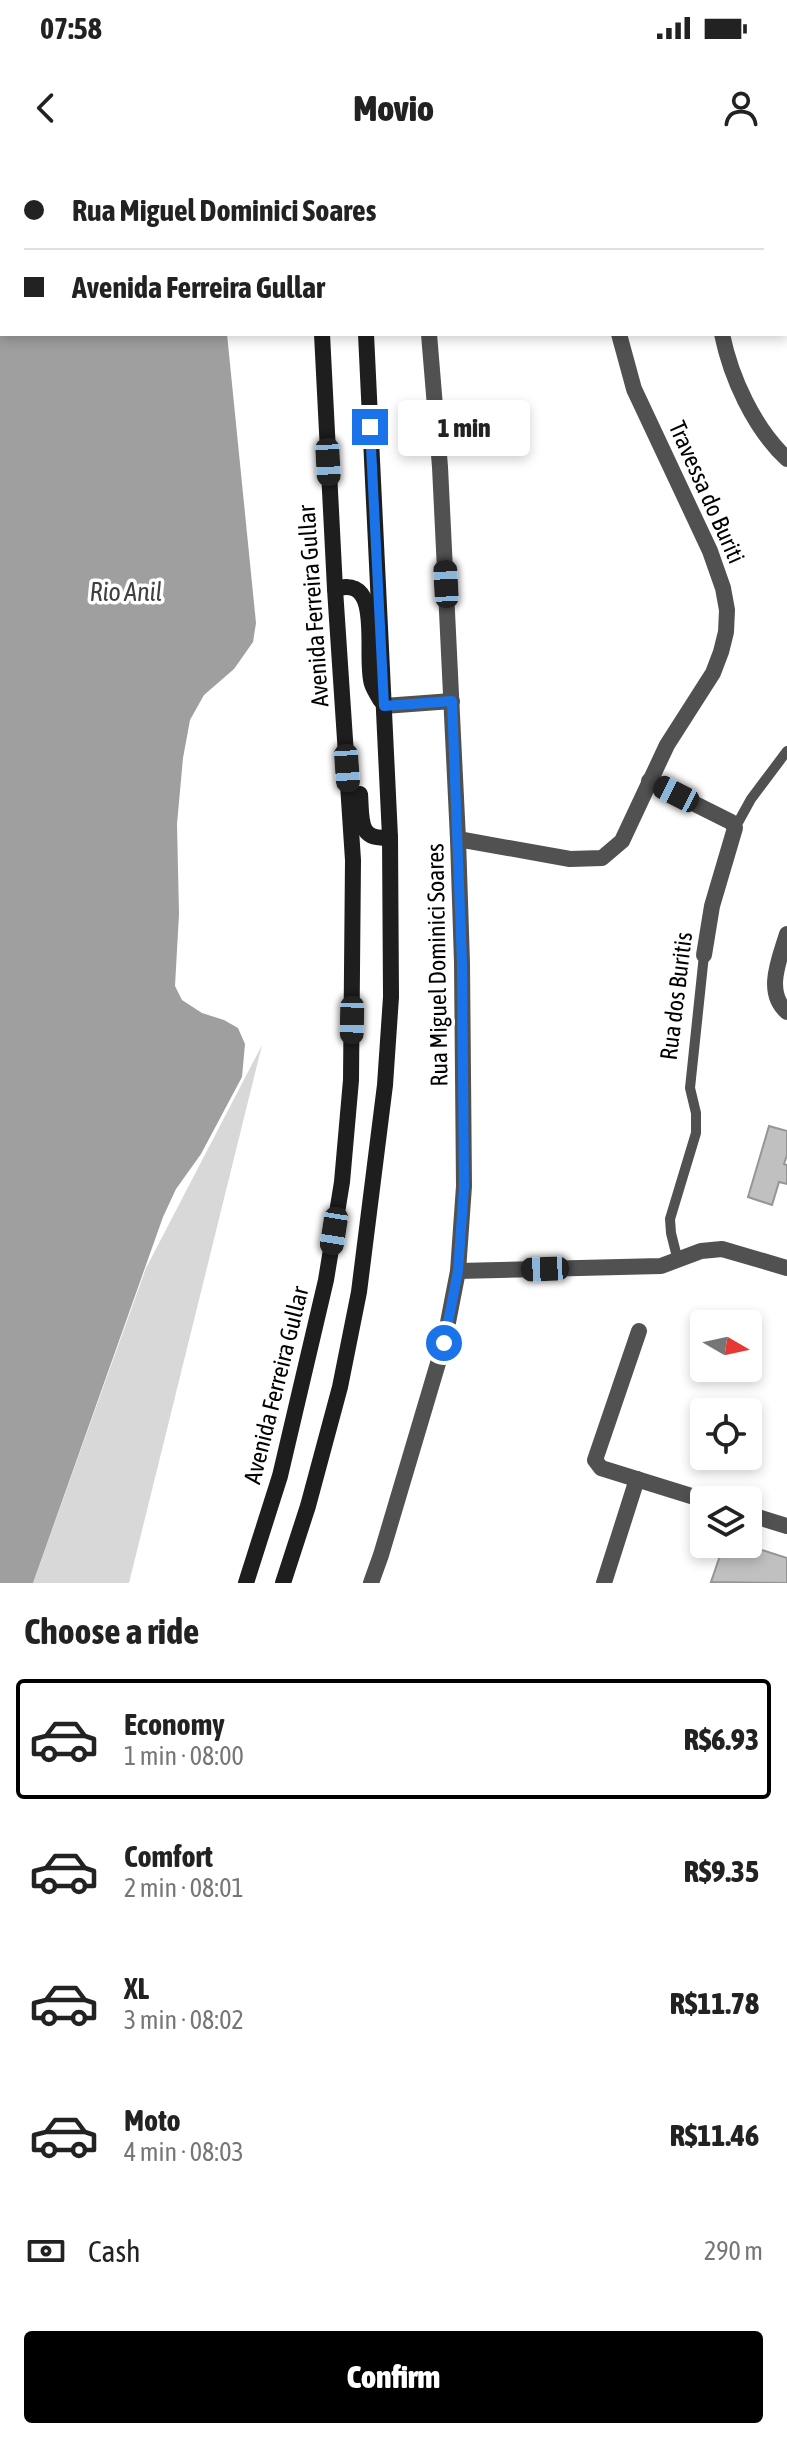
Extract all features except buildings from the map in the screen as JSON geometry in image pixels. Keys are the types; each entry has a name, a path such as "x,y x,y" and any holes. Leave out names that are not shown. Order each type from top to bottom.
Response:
{"main road":[{"name":"Avenida Ferreira Gullar","path":"246,1583 280,1476 326,1280 342,1182 351,1080 353,860 322,336"},
{"path":"283,1583 332,1417 359,1292 373,1191 391,997 390,837 366,336"},
{"path":"335,589 345,586 357,589 366,600 371,682 384,706"},
{"path":"343,706 356,748 362,827 369,835 379,839 390,837"}],"street":[{"name":"Rua Miguel Dominici Soares","path":"371,1583 444,1343 458,1271 464,1170 458,839 440,467 429,336"},
{"name":"Travessa do Buriti","path":"458,839 570,859 602,858 622,841 667,745 713,673 726,632 727,610 723,588 710,551 634,389 620,336"},
{"path":"722,336 726,353 749,408 787,459"},
{"path":"384,706 452,701"},
{"path":"649,781 731,822 735,828"},
{"name":"Rua dos Buritis","path":"704,955 712,906 735,828"},
{"path":"787,934 776,970 775,988 780,1006 787,1012"},
{"path":"458,1271 661,1266 701,1251 722,1249 787,1268"},
{"path":"639,1331 595,1460 601,1468 690,1496"},
{"path":"604,1583 637,1479"},
{"path":"762,1518 787,1526"}],"lane":[{"name":"Rua dos Buritis","path":"735,828 751,799 787,751"},
{"name":"Rua dos Buritis","path":"678,1261 670,1219 696,1133 696,1113 690,1088 704,955"}],"shaded area":[{"path":"262,1045 129,1583 33,1583 146,1268"}],"water":[{"name":"Rio Anil","path":"0,336 227,336 256,623 253,642 234,669 204,695 190,720 177,824 179,914 175,986 182,1000 202,1013 238,1028 245,1044 242,1077 201,1154 176,1189 163,1217 33,1583 0,1583"}],"route":[{"path":"370,427 384,706 452,701 462,963 464,1186 458,1271 444,1343"}]}
